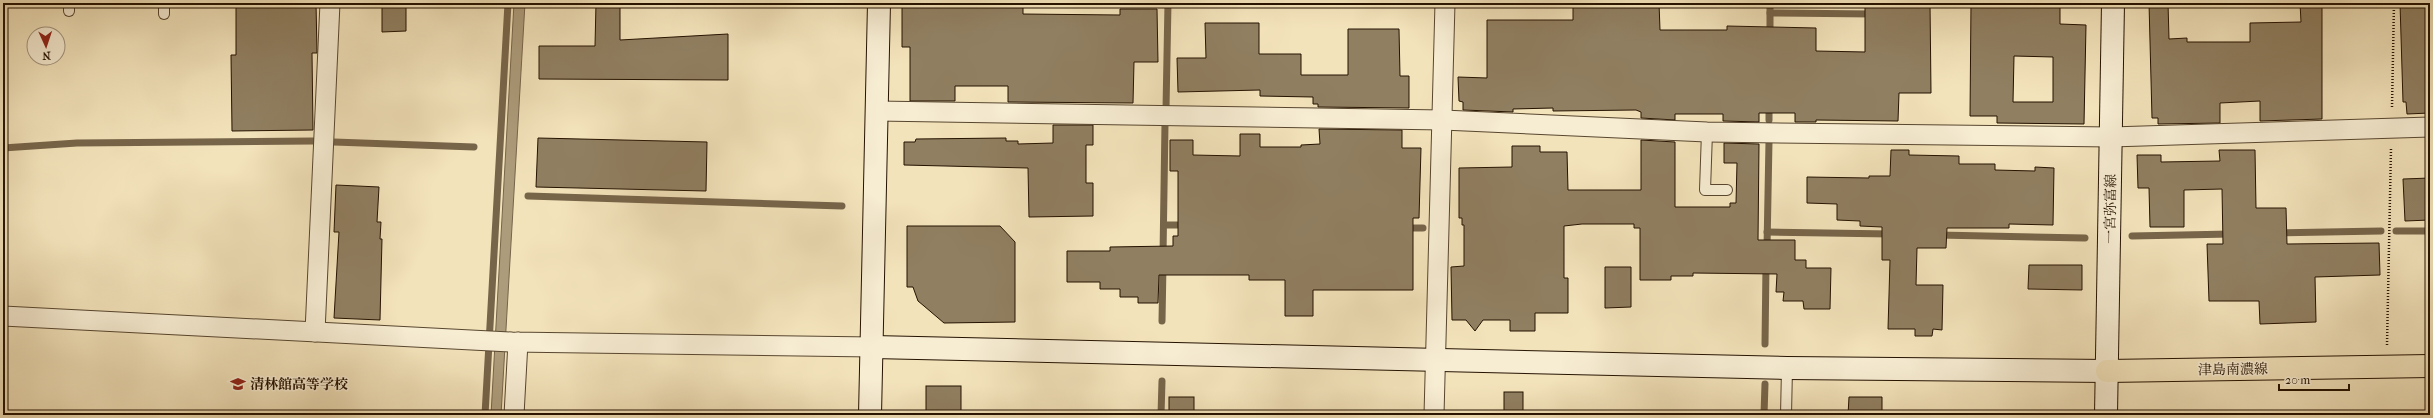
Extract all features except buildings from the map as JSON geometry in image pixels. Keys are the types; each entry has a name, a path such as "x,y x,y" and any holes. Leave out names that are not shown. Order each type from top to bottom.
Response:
{"main road":[{"name":"津島南濃線","path":"2107,371 2430,366"}],"street":[{"path":"315,332 330,3"},
{"path":"870,415 873,347 879,3"},
{"path":"1434,415 1434,360 1443,120 1445,3"},
{"name":"一宮弥富線","path":"2106,415 2113,3"},
{"path":"877,111 1443,120 1707,132 2111,137 2430,127"},
{"path":"3,316 515,342 873,347 1787,368 2107,371"},
{"path":"514,415 515,342"}],"lane":[{"path":"164,3 164,14"},
{"path":"1707,132 1705,190 1727,190"},
{"path":"1786,415 1787,368"}],"path":[{"path":"2387,366 2394,3"}],"shaded area":[{"path":"514,3 525,3 501,415 491,415"}],"waterway":[{"path":"485,415 508,3"},
{"path":"1166,109 1168,3"},
{"path":"1770,3 1770,36"},
{"path":"1770,13 1873,14"},
{"path":"1769,104 1769,120"},
{"path":"1163,255 1165,124"},
{"path":"3,148 77,143 313,141"},
{"path":"1767,248 1769,141"},
{"path":"334,142 474,147"},
{"path":"528,196 842,206"},
{"path":"1164,225 1187,225"},
{"path":"1404,228 1423,228"},
{"path":"2278,233 2381,231"},
{"path":"2396,231 2430,231"},
{"path":"1767,232 1891,234"},
{"path":"2132,236 2231,234"},
{"path":"1938,235 2085,238"},
{"path":"1162,321 1163,265"},
{"path":"1765,344 1766,265"},
{"path":"1161,415 1162,381"},
{"path":"1764,415 1765,384"}],"place":[{"name":"清林館高等学校","path":"238,384"}]}
